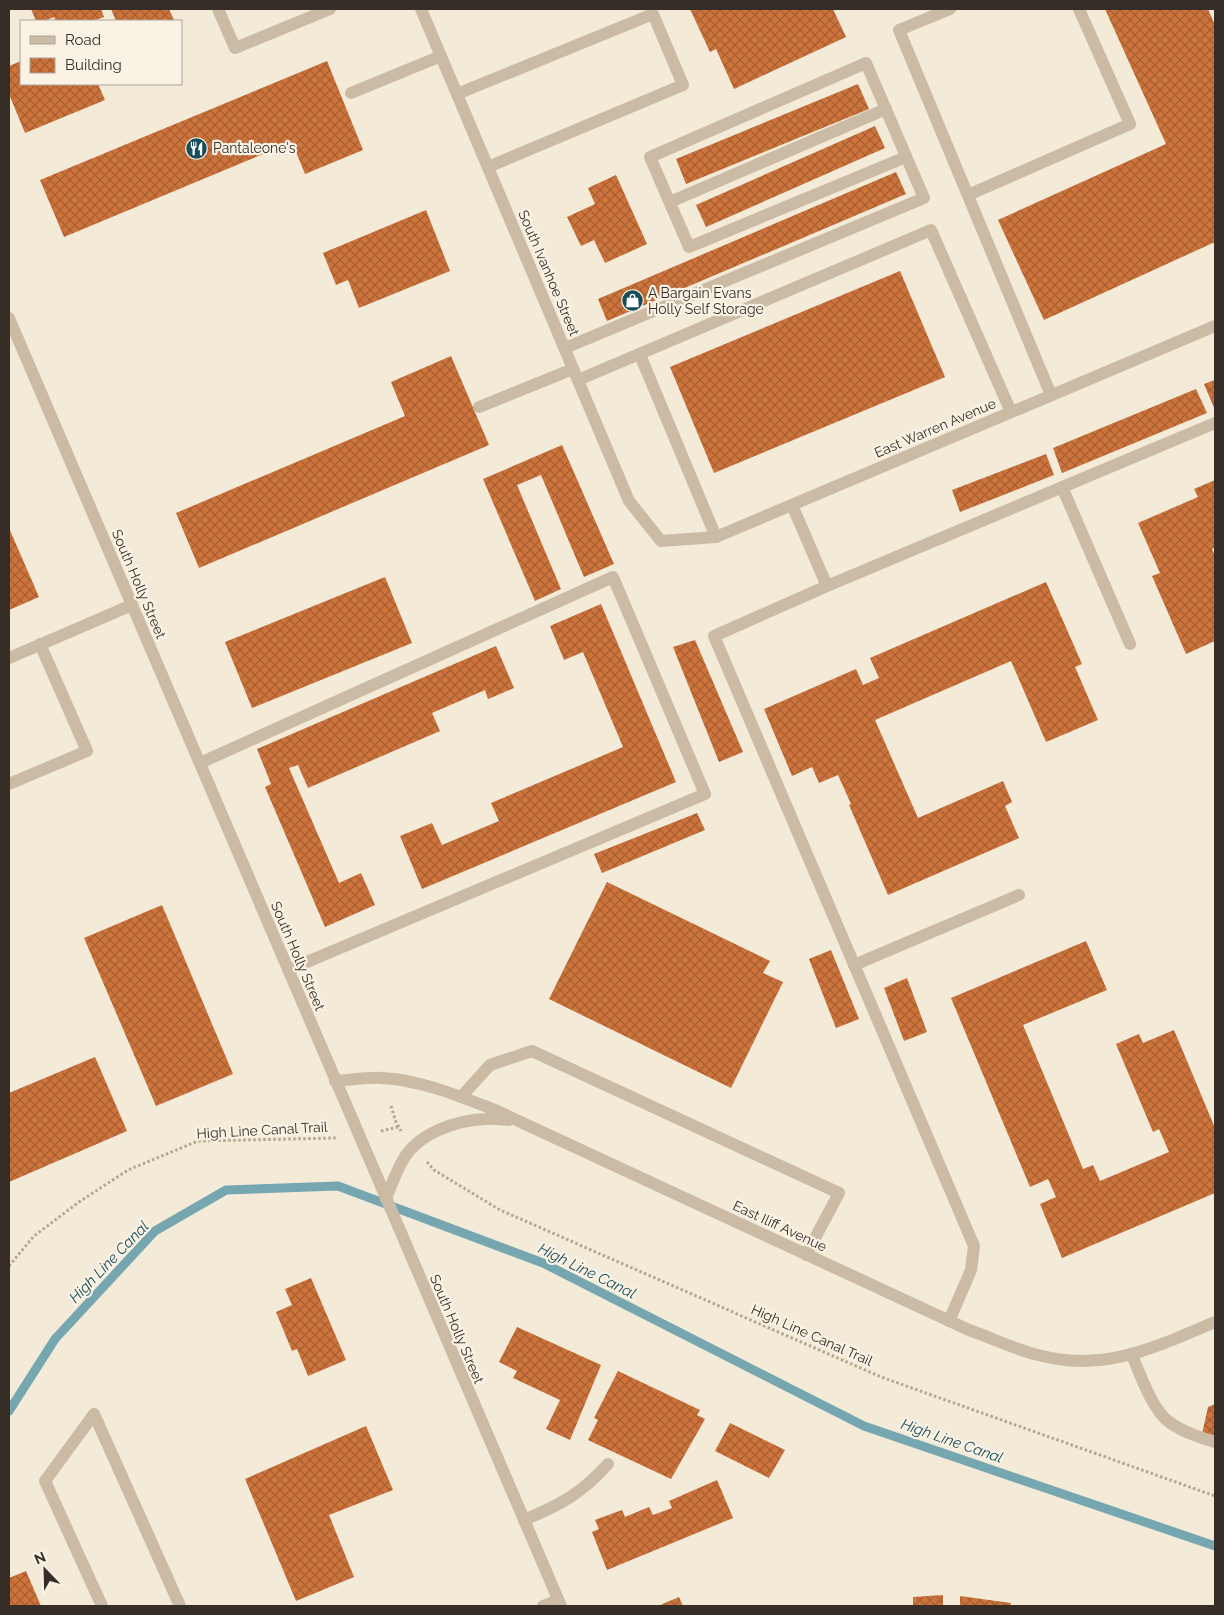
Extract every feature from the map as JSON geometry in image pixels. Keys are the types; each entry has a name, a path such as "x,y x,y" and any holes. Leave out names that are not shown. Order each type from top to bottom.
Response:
{"street":[{"path":"218,9 235,48 330,9"},
{"name":"South Ivanhoe Street","path":"420,9 629,501 661,541"},
{"path":"950,9 899,30 1051,395"},
{"path":"968,195 1130,124 1079,9"},
{"path":"457,94 652,14 682,85 488,167"},
{"path":"350,93 441,56"},
{"path":"565,348 924,198 866,63 650,157 690,247 906,157"},
{"path":"670,202 886,109"},
{"path":"479,407 576,374 640,355 931,230 1011,412"},
{"name":"South Holly Street","path":"9,318 559,1603"},
{"name":"East Warren Avenue","path":"661,541 716,537 1215,326"},
{"path":"640,355 716,537"},
{"path":"949,1321 971,1270 974,1246 714,636 827,586 1215,423"},
{"path":"1062,487 1130,644"},
{"path":"792,505 827,586"},
{"path":"200,763 614,577 705,794 288,970"},
{"path":"9,658 132,604"},
{"path":"9,784 87,751 40,644"},
{"path":"854,965 1019,895"},
{"path":"461,1097 490,1065 532,1051 839,1193 806,1255"},
{"name":"East Iliff Avenue","path":"335,1080 382,1078 417,1084 461,1097 518,1121 969,1330 1038,1355 1070,1361 1101,1361 1132,1355 1215,1322"},
{"path":"387,1201 403,1159 413,1146 425,1138 442,1129 463,1122 487,1119 518,1121"},
{"path":"1132,1355 1147,1393 1167,1420 1181,1429 1215,1442"},
{"path":"102,1606 45,1481 94,1414 180,1606"},
{"path":"524,1520 557,1506 577,1494 592,1482 608,1464"},
{"path":"544,1606 559,1603"}],"path":[{"path":"386,1129 398,1127 391,1106"},
{"name":"High Line Canal Trail","path":"9,1266 34,1236 78,1202 128,1170 198,1141 338,1138"},
{"name":"High Line Canal Trail","path":"422,1156 434,1170 500,1210 880,1377 1215,1496"}],"building":[{"path":"31,9 101,9 104,17 96,20 56,20 54,17 46,20 36,20"},
{"path":"111,9 169,9 174,20 116,20"},
{"path":"690,9 833,9 846,37 734,89 716,49 710,52"},
{"path":"1105,9 1208,9 1215,25 1215,242 1044,320 998,220 1166,144"},
{"path":"20,61 20,85 98,85 105,100 25,133 9,94 9,66"},
{"path":"327,61 363,150 305,174 292,142 64,237 40,180"},
{"path":"858,84 869,109 686,184 676,159"},
{"path":"875,126 885,148 706,227 696,205"},
{"path":"896,172 906,194 607,321 598,299"},
{"path":"616,175 647,244 605,263 594,240 581,246 567,217 595,204 588,188"},
{"path":"426,210 450,271 359,308 348,280 336,285 323,253"},
{"path":"900,271 945,377 714,473 670,367"},
{"path":"451,356 489,445 199,568 176,513 405,416 391,382"},
{"path":"1215,380 1215,410 1204,384"},
{"path":"1196,389 1207,413 1062,473 1053,448"},
{"path":"562,445 614,564 584,577 541,475 517,485 561,589 535,601 483,479"},
{"path":"1046,454 1054,475 960,512 952,490"},
{"path":"1215,480 1215,547 1212,549 1215,556 1215,641 1186,654 1152,576 1160,573 1138,523 1198,497 1194,489"},
{"path":"9,528 39,597 9,610"},
{"path":"385,577 412,643 252,708 225,642"},
{"path":"1046,582 1082,664 1075,667 1098,720 1046,742 1011,661 875,720 918,818 1003,781 1012,802 1005,806 1019,838 888,895 838,775 819,783 812,767 792,776 764,709 856,669 863,685 879,678 870,658"},
{"path":"601,604 676,782 422,889 400,836 432,823 442,845 499,821 491,803 623,747 583,652 564,660 550,626"},
{"path":"695,640 743,752 719,762 673,647"},
{"path":"496,646 514,688 488,699 485,690 432,713 440,731 308,788 298,765 289,768 339,883 361,873 375,905 325,927 265,787 271,784 257,749"},
{"path":"697,813 705,830 602,873 594,854"},
{"path":"607,882 770,961 763,973 783,982 731,1088 549,999"},
{"path":"162,905 233,1074 156,1106 84,938"},
{"path":"1086,941 1107,990 1023,1025 1083,1169 1093,1165 1100,1181 1169,1152 1159,1129 1153,1132 1116,1044 1139,1034 1143,1043 1174,1030 1215,1128 1215,1193 1062,1258 1040,1204 1056,1197 1048,1179 1030,1187 951,998"},
{"path":"831,950 859,1019 836,1028 809,959"},
{"path":"907,978 927,1032 904,1041 884,988"},
{"path":"95,1057 127,1131 9,1182 9,1093"},
{"path":"311,1278 346,1360 308,1376 297,1349 292,1351 276,1312 292,1305 285,1289"},
{"path":"517,1327 601,1365 570,1440 546,1429 560,1400 513,1378 517,1371 499,1362"},
{"path":"618,1371 700,1410 697,1415 705,1419 671,1479 588,1440 598,1420 594,1418"},
{"path":"1215,1404 1215,1437 1202,1434 1208,1407"},
{"path":"730,1423 785,1450 769,1478 715,1451"},
{"path":"366,1426 393,1490 329,1515 354,1577 296,1601 245,1479"},
{"path":"717,1480 733,1518 607,1570 592,1532 599,1529 595,1520 622,1510 625,1517 649,1507 653,1515 672,1508 669,1501"},
{"path":"26,1571 41,1606 9,1606 9,1578"},
{"path":"943,1595 943,1606 913,1606 913,1597"},
{"path":"960,1596 1011,1603 1010,1606 960,1606"},
{"path":"679,1597 683,1606 658,1606"}],"waterway":[{"name":"High Line Canal","path":"9,1411 55,1339 155,1231 226,1190 338,1186 543,1263 864,1426 1215,1546"}],"place":[{"name":"Pantaleone's","path":"197,148"},
{"name":"A Bargain Evans Holly Self Storage","path":"632,301"}]}
